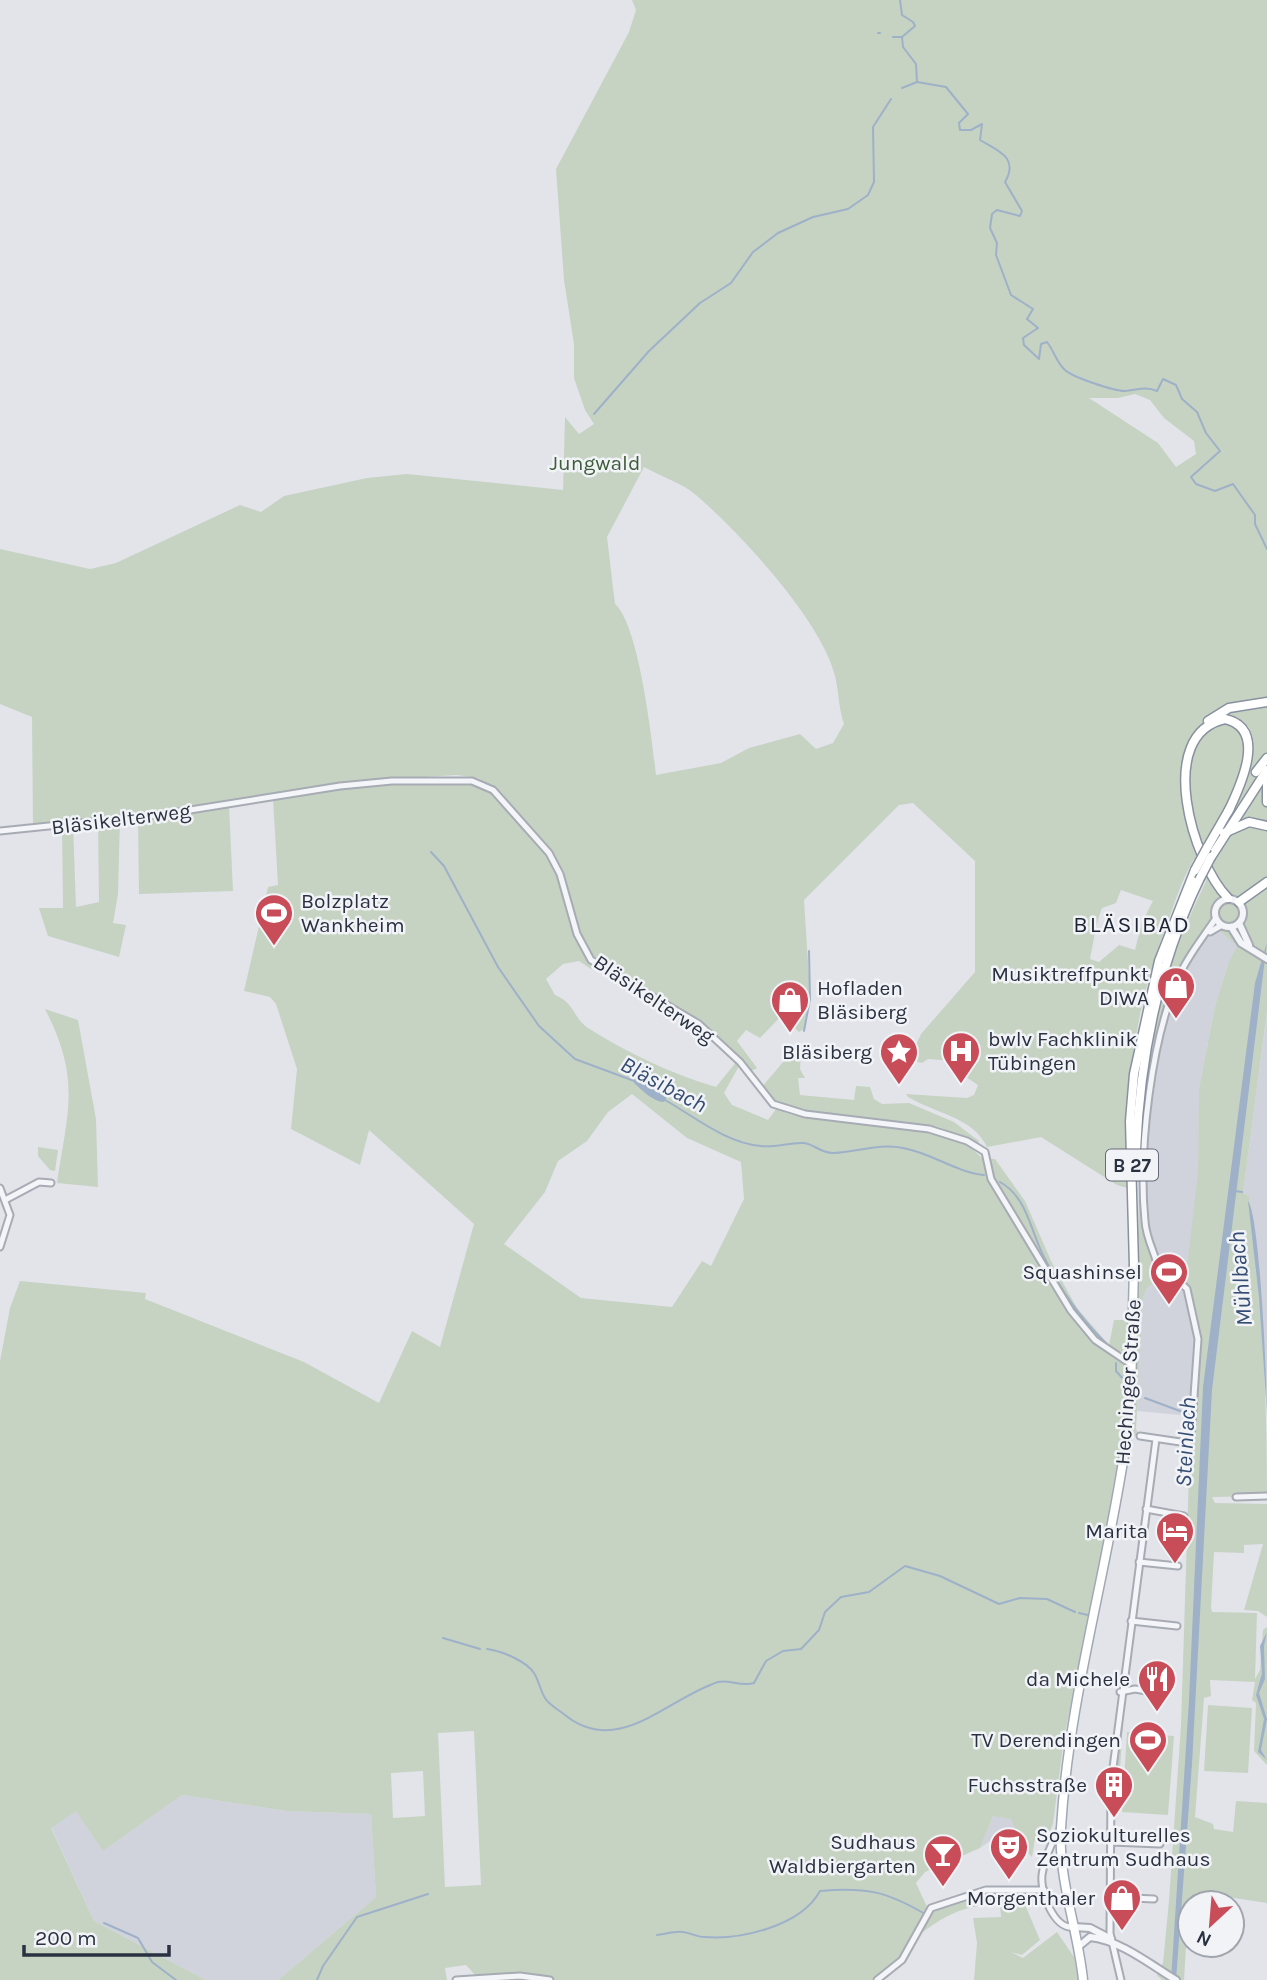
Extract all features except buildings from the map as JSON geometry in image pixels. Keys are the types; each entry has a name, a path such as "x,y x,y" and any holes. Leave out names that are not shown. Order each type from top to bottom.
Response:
{"main road":[{"path":"1224,900 1185,821 1182,797 1187,757 1197,733 1212,717 1243,704 1267,702"},
{"path":"1224,900 1196,840 1185,798 1187,764 1192,749 1205,728 1225,719 1244,725 1252,732 1258,750 1254,770 1228,812"},
{"name":"B 27","path":"1134,1266 1137,1133 1145,1053 1166,964 1209,852 1228,812 1267,758"},
{"name":"B 27","path":"1134,1266 1130,1121 1134,1074 1159,961 1195,870 1267,770"},
{"path":"1267,782 1267,802"},
{"path":"1224,833 1249,822 1267,826"},
{"path":"1241,905 1267,884"},
{"name":"Hechinger Straße","path":"1083,1980 1062,1858 1061,1828 1077,1699 1124,1456 1132,1365 1134,1266"}],"street":[{"name":"Bläsikelterweg","path":"0,831 165,814 340,786 449,780 482,784 515,813 549,853 560,874 577,934 591,960 699,1024 740,1062 773,1104 805,1114 929,1129 967,1140 985,1153 991,1179 1077,1320 1095,1340 1132,1365"},
{"path":"1239,923 1231,927 1222,925 1216,918 1216,909 1224,900 1241,905 1239,923 1242,936 1254,951"},
{"name":"Hechinger Straße","path":"1156,1439 1187,1443 1191,1439 1198,1339 1185,1286 1160,1278 1158,1260 1146,1232 1144,1203 1148,1118 1153,1076 1168,1009 1185,965 1216,918"},
{"name":"Hechinger Straße","path":"1207,933 1222,925"},
{"path":"1231,927 1241,943 1267,959"},
{"path":"7,1199 39,1182 51,1183"},
{"path":"0,1188 7,1199 10,1215 0,1247"},
{"path":"1121,1980 1112,1942 1111,1783 1120,1692 1156,1439 1140,1436"},
{"path":"1236,1497 1267,1496"},
{"path":"1146,1509 1184,1516"},
{"path":"1139,1562 1178,1566"},
{"path":"1131,1621 1177,1626"},
{"path":"1120,1692 1135,1689 1164,1693"},
{"name":"Hechinger Straße","path":"1044,1890 1042,1877 1061,1828"},
{"path":"1111,1842 1160,1844"},
{"path":"1048,1857 1062,1858"},
{"path":"877,1980 902,1960 930,1908 986,1890 1044,1890 1062,1926 1090,1928 1176,1980"},
{"path":"1111,1897 1154,1899"},
{"path":"1074,1927 1112,1942"},
{"path":"1078,1947 1090,1937 1097,1937"},
{"path":"456,1980 550,1980"}],"shaded area":[{"path":"1216,928 1237,946 1229,961 1215,1006 1199,1088 1198,1339 1192,1416 1137,1411 1143,1297 1147,1288 1144,1203 1148,1118 1161,1034 1180,976 1207,933"},
{"path":"1267,1013 1267,1395 1249,1196 1243,1193"},
{"path":"182,1795 286,1811 371,1814 376,1897 278,1980 206,1980 94,1921 51,1827 76,1810 103,1851"},
{"path":"993,1816 1011,1818 1017,1834 1016,1845 990,1841 980,1848"}],"green space":[{"name":"Jungwald","path":"632,0 1267,0 1267,1012 1243,1193 1249,1196 1260,1308 1265,1383 1267,1496 1212,1497 1215,1503 1267,1504 1267,1617 1258,1611 1244,1610 1263,1544 1244,1545 1244,1553 1214,1552 1211,1607 1212,1612 1257,1613 1255,1679 1260,1670 1263,1630 1267,1627 1267,1765 1254,1751 1256,1703 1252,1700 1255,1682 1210,1680 1211,1696 1204,1698 1195,1817 1213,1824 1214,1829 1233,1832 1236,1801 1267,1803 1267,1903 1246,1900 1246,1889 1176,1889 1176,1959 1185,1959 1184,1980 1162,1980 1157,1975 1163,1963 1169,1901 1181,1725 1190,1442 1198,1351 1185,1286 1198,1172 1199,1088 1215,1006 1229,961 1237,946 1216,928 1196,948 1179,979 1156,1061 1145,1148 1144,1215 1160,1277 1147,1288 1143,1297 1136,1429 1140,1436 1127,1435 1128,1389 1114,1492 1064,1738 1053,1824 1045,1843 1035,1839 1032,1857 1016,1845 1017,1834 1011,1819 993,1816 980,1848 925,1872 916,1883 928,1909 901,1958 872,1980 557,1980 520,1975 476,1976 466,1965 445,1968 447,1980 278,1980 376,1897 371,1814 286,1811 182,1795 103,1851 76,1811 51,1828 94,1921 206,1980 0,1980 0,1361 10,1308 20,1281 146,1293 145,1299 304,1362 379,1403 412,1331 440,1347 474,1224 369,1130 360,1165 291,1129 297,1069 276,1004 270,997 244,991 268,887 278,885 273,799 229,805 233,891 139,894 138,817 120,819 118,894 113,923 126,925 119,957 48,936 39,908 63,908 62,826 33,829 32,717 0,704 0,549 90,569 116,563 240,505 261,512 284,496 367,478 407,474 563,490 565,417 579,434 594,424 585,410 574,378 574,344 564,280 556,169 629,32 636,10","holes":["1135,394 1150,400 1164,418 1194,441 1196,454 1176,467 1158,443 1089,398 1118,398","644,467 678,483 714,511 797,604 827,654 835,676 844,724 833,743 816,749 800,734 749,748 721,763 656,775 648,711 637,658 631,635 615,604 607,537","457,775 478,778 496,789 545,842 559,866 587,951 595,962 698,1022 734,1053 750,1072 757,1068 737,1041 746,1030 760,1038 781,1016 799,1032 804,1029 810,994 804,900 899,805 913,803 975,861 975,972 921,1034 909,1060 922,1063 928,1059 953,1061 961,1067 960,1073 978,1085 974,1095 967,1098 906,1094 918,1103 963,1122 981,1137 987,1147 1041,1137 1117,1185 1131,1189 1130,1086 1138,1023 1155,958 1179,891 1194,859 1206,881 1183,931 1162,992 1140,1117 1137,1320 1133,1357 1131,1320 1114,1320 1109,1345 1077,1308 1052,1263 1025,1201 995,1159 983,1159 967,1144 907,1127 792,1115 776,1109 768,1120 732,1105 724,1093 739,1066 737,1061 716,1087 683,1076 619,1046 583,1024 566,1002 555,995 546,979 563,964 579,961 591,969 594,967 574,935 550,861 496,798 479,786 450,781 339,789 345,782","98,822 99,902 76,907 73,824","1121,890 1153,901 1142,922 1135,950 1119,945 1099,962 1090,959 1102,908 1116,903","635,1078 646,1078 669,1093 663,1102 652,1098","632,1094 687,1138 741,1162 744,1199 711,1266 702,1261 672,1307 581,1298 504,1244 545,1192 558,1161 587,1141 608,1112","474,1731 481,1885 445,1887 438,1733","423,1771 425,1816 393,1818 391,1773"]},
{"path":"45,1009 78,1020 96,1119 98,1187 57,1183 68,1114 68,1075 64,1055"},
{"path":"795,1048 801,1051 800,1069 805,1078 798,1078 800,1095 854,1100 856,1086 870,1087 874,1099 882,1104 909,1103 954,1122 979,1141 978,1144 939,1127 796,1109 774,1101 761,1088"},
{"path":"38,1147 58,1150 55,1171 50,1170 38,1156"},
{"path":"1208,1705 1252,1708 1248,1773 1204,1771"},
{"path":"1118,1724 1123,1724 1117,1815 1113,1815"},
{"name":"TV Derendingen","path":"1127,1732 1174,1736 1168,1815 1122,1812"},
{"path":"1020,1893 1040,1940 1022,1955 1011,1952 1023,1958 1057,1932 1074,1957 1078,1980 974,1980 977,1943 973,1918 1001,1917 1000,1905 977,1906 956,1912 919,1935 933,1910 987,1894"}],"water":[{"path":"1267,942 1212,1390 1192,1764 1183,1889 1177,1889 1189,1700 1203,1387 1255,983"},
{"name":"Bläsibach","path":"635,1078 646,1078 669,1092 664,1102 644,1092 634,1083"},
{"path":"1248,1201 1256,1236 1259,1267 1267,1415 1259,1297"},
{"path":"1267,1632 1264,1646 1265,1679 1259,1693 1267,1719 1261,1750 1267,1760 1258,1752 1264,1719 1256,1695 1262,1673 1260,1646"},
{"path":"1176,1902 1178,1959 1176,1980 1171,1980"}],"waterway":[{"path":"900,0 902,15 915,26 902,37 903,47 916,64 917,82 946,87 968,114 959,123 960,130 971,130 982,124 980,140 1000,152 1008,161 1010,167 1005,182 1022,211 1020,216 997,210 992,214 990,228 997,243 996,255 1011,295 1033,309 1027,319 1038,328 1023,338 1024,345 1039,359 1041,344 1047,342 1059,363 1068,372 1112,389 1157,391 1163,379 1176,385 1182,399 1197,412 1206,433 1220,451 1191,477 1196,484 1215,491 1233,484 1255,515 1255,524 1267,549"},
{"path":"893,37 902,37"},
{"path":"902,88 917,82"},
{"path":"594,414 649,351 700,303 731,283 753,252 778,233 813,217 848,209 868,195 874,182 873,127 891,99"},
{"name":"Bläsibach","path":"431,852 444,866 498,967 539,1026 575,1059 637,1082"},
{"path":"804,1031 810,999 809,951"},
{"name":"Bläsibach","path":"665,1100 723,1135 748,1144 766,1146 804,1143 834,1153 894,1147 914,1150 963,1170 984,1175"},
{"name":"Bläsibach","path":"1000,1182 1009,1188 1022,1205 1043,1255 1064,1292 1110,1347"},
{"name":"Mühlbach","path":"1235,1191 1242,1192"},
{"name":"Bläsibach","path":"1116,1363 1116,1371 1124,1380"},
{"name":"Bläsibach","path":"1145,1398 1188,1414"},
{"path":"487,1649 513,1657 525,1664 536,1676 547,1701 565,1715 585,1727 604,1730 624,1728 643,1721 718,1682 754,1683 766,1661 783,1651 801,1649 819,1630 825,1612 841,1597 869,1592 905,1566 940,1576 999,1604 1020,1598 1047,1599 1075,1612"},
{"path":"1079,1613 1088,1615"},
{"path":"443,1638 480,1649"},
{"path":"657,1935 680,1932 701,1937 719,1937 752,1933 785,1922 811,1903 820,1891 875,1892 925,1914"},
{"path":"317,1980 323,1966 357,1917 428,1894"},
{"path":"104,1923 138,1938 152,1962 176,1980"}],"place":[{"name":"Bolzplatz Wankheim","path":"274,947"},
{"name":"Musiktreffpunkt DIWA","path":"1176,1020"},
{"name":"Hofladen Bläsiberg","path":"790,1034"},
{"name":"bwlv Fachklinik Tübingen","path":"961,1085"},
{"name":"Bläsiberg","path":"899,1086"},
{"name":"Squashinsel","path":"1169,1306"},
{"name":"Marita","path":"1175,1565"},
{"name":"da Michele","path":"1157,1713"},
{"name":"TV Derendingen","path":"1148,1774"},
{"name":"Fuchsstraße","path":"1114,1819"},
{"name":"Soziokulturelles Zentrum Sudhaus","path":"1009,1881"},
{"name":"Sudhaus Waldbiergarten","path":"943,1888"},
{"name":"Morgenthaler","path":"1122,1932"}],"district":[{"name":"BLÄSIBAD","path":"1132,924"}],"water label":[{"name":"Steinlach","path":"1185,1442"}]}
